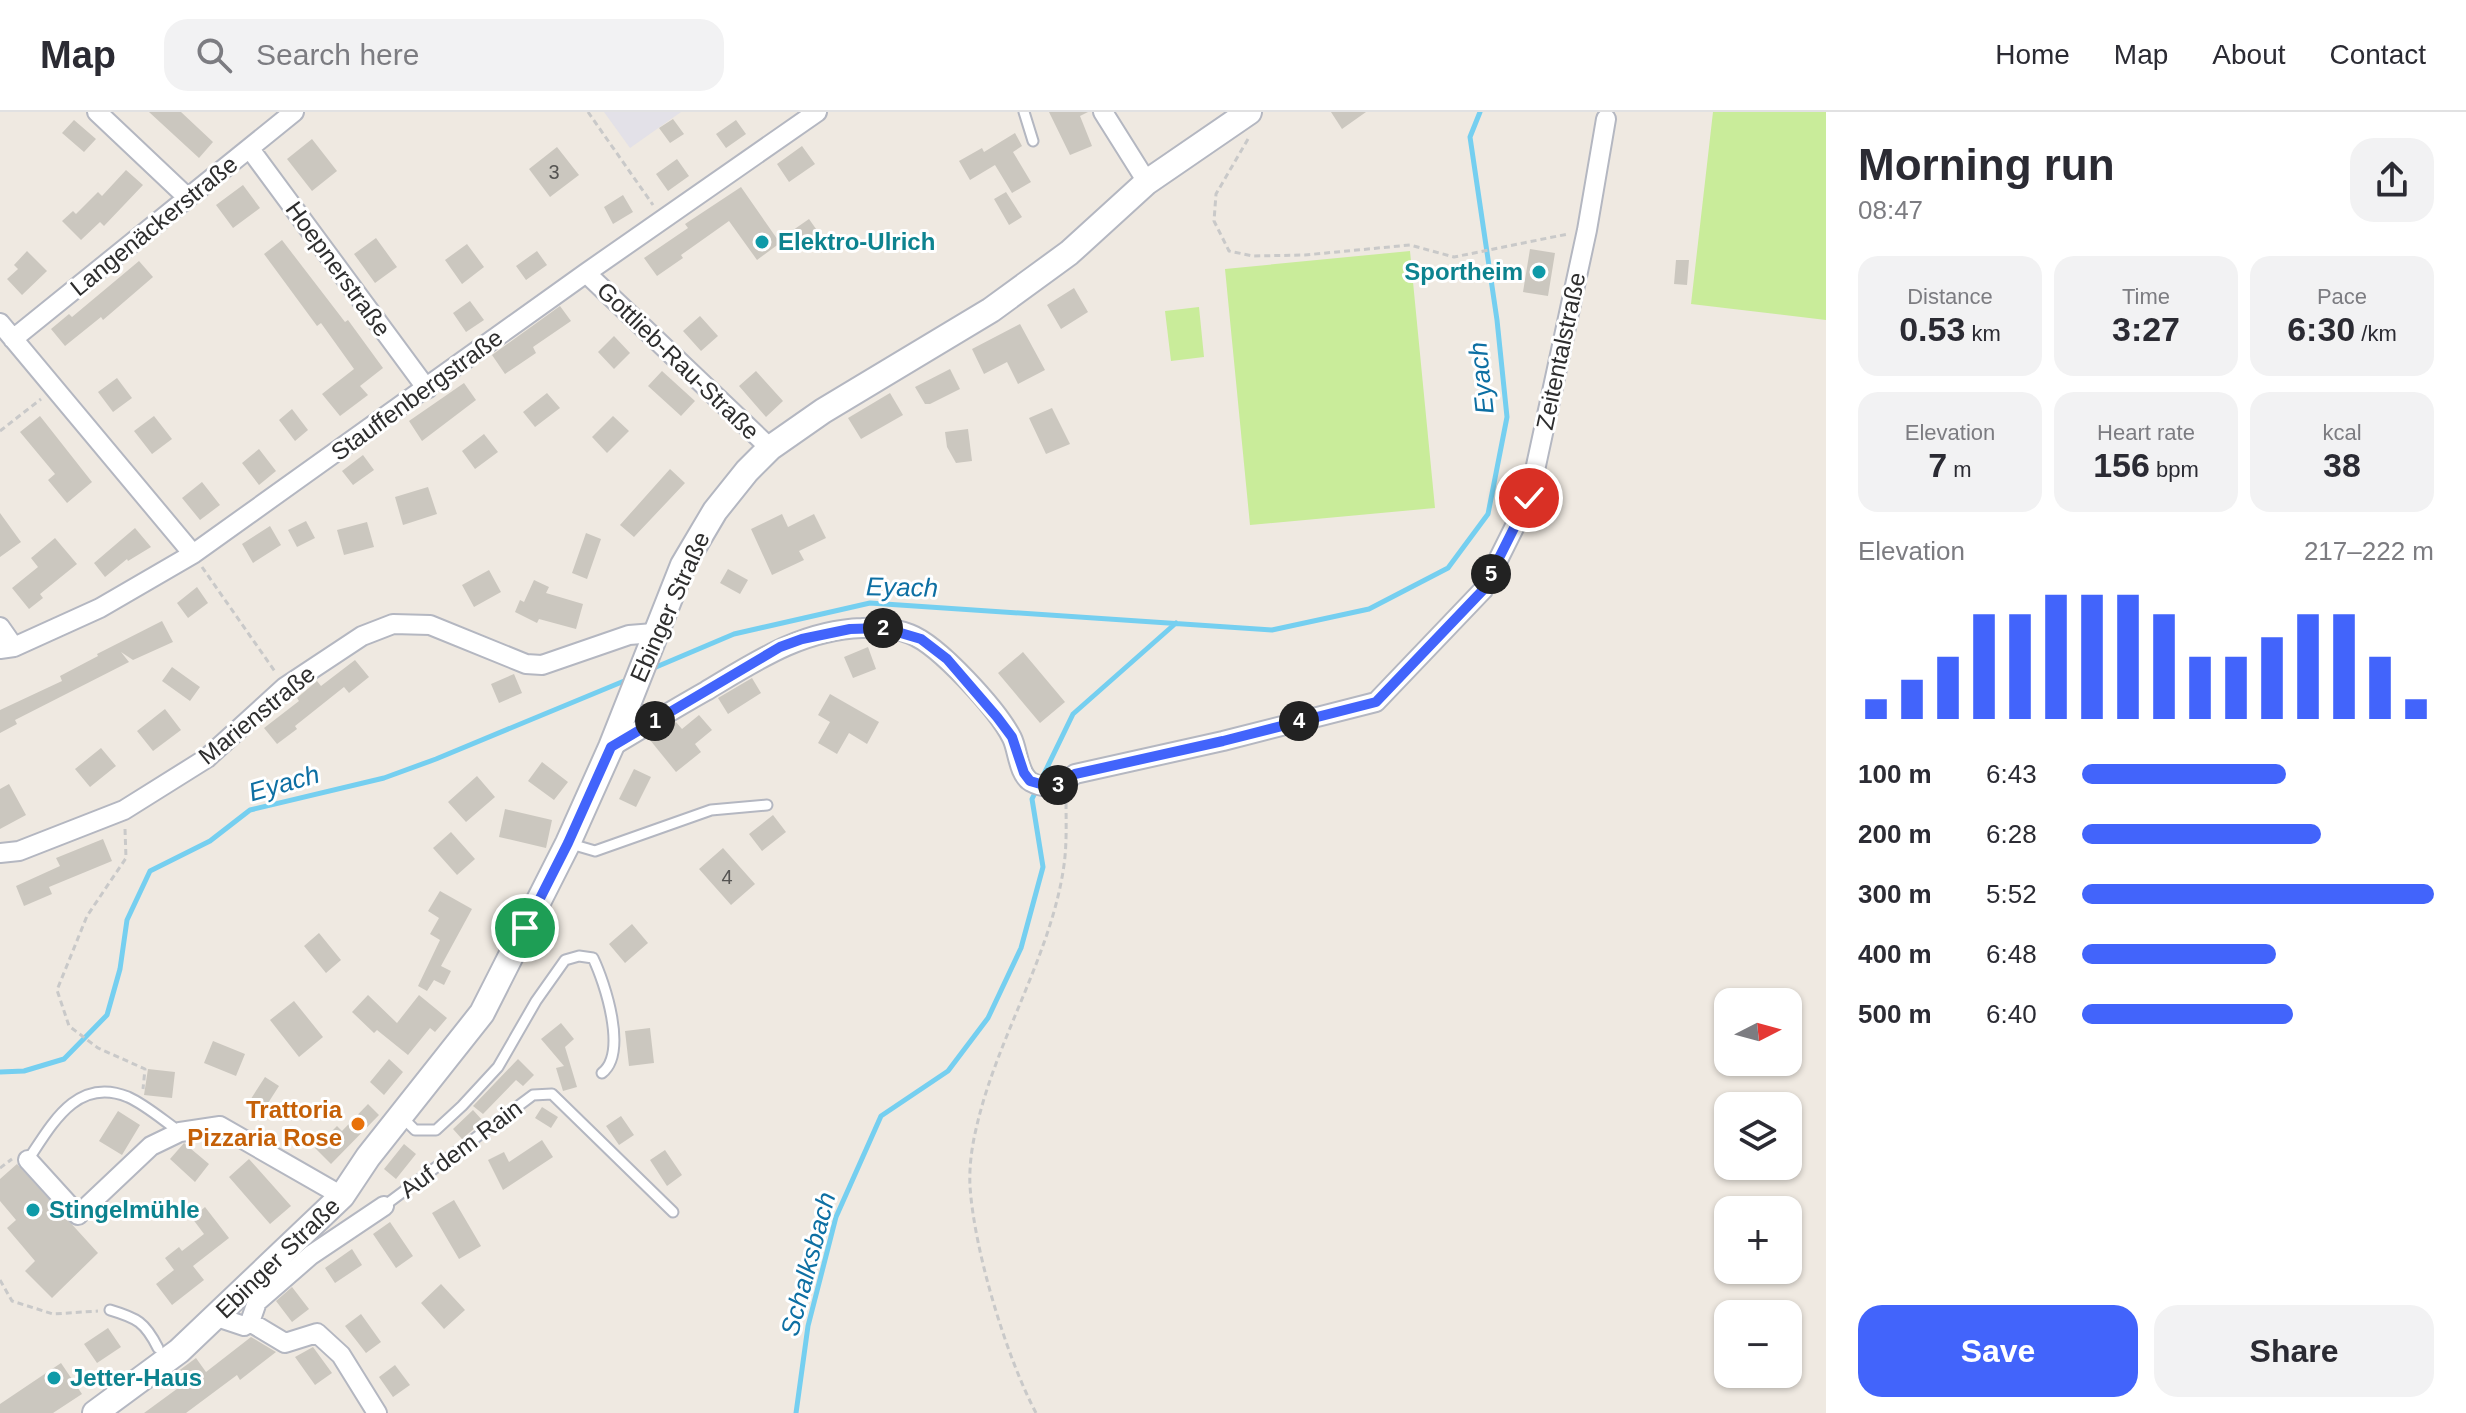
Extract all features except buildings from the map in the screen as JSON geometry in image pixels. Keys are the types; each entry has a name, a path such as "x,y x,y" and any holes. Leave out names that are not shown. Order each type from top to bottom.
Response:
{"main road":[{"name":"Ebinger Straße","path":"95,1413 150,1373 169,1349 217,1317 342,1196 368,1157 482,1013 568,843 611,747 683,565 700,533 729,493 770,448 823,411 991,310 1069,253 1147,182 1250,123"}],"street":[{"path":"97,112 188,198"},
{"name":"Langenäckerstraße","path":"13,339 294,112"},
{"name":"Stauffenbergstraße","path":"7,648 100,608 193,554 817,112"},
{"path":"1103,112 1147,182"},
{"name":"Zeitentalstraße","path":"1058,785 1075,774 1376,702 1483,590 1529,498 1587,230 1606,119"},
{"name":"Hoepnerstraße","path":"250,149 427,389"},
{"name":"Gottlieb-Rau-Straße","path":"586,273 770,448"},
{"path":"0,323 193,554"},
{"name":"Marienstraße","path":"0,853 19,851 124,810 207,758 285,687 362,636 393,624 430,625 526,664 542,665 629,635 651,641"},
{"path":"0,627 7,648"},
{"path":"611,747 780,647 826,632 884,628 921,639 947,659 1012,737 1024,773 1030,781 1058,785"},
{"path":"28,1160 78,1215 151,1146 180,1132 220,1126 342,1196"},
{"name":"Auf dem Rain","path":"250,1322 257,1302 311,1255 384,1206"},
{"path":"217,1317 244,1326 250,1322 285,1343 317,1333 341,1355 377,1413"}],"lane":[{"path":"1024,112 1033,141"},
{"path":"568,843 595,851 711,810 767,805"},
{"path":"402,1117 415,1130 436,1130 498,1067 536,1001 565,960 579,956 593,958 607,993 614,1054 610,1067 602,1073"},
{"path":"28,1160 59,1114 86,1094 105,1090 130,1098 180,1132"},
{"name":"Auf dem Rain","path":"384,1206 533,1095 543,1093 552,1094 673,1212"},
{"path":"110,1310 135,1317 169,1349"}],"path":[{"path":"588,112 664,221"},
{"path":"1250,123 1216,194 1214,221 1229,251 1253,256 1305,255 1410,245 1454,257 1587,230"},
{"path":"0,431 54,389"},
{"path":"193,554 285,687"},
{"path":"1036,1413 1015,1364 991,1289 976,1231 970,1175 977,1126 987,1090 1043,940 1064,866 1058,785"},
{"path":"124,810 126,858 87,916 57,990 69,1026 98,1048 145,1069 142,1106"},
{"path":"0,1280 12,1301 53,1314 110,1310"}],"shaded area":[{"path":"604,112 681,112 630,148"}],"green space":[{"path":"1713,112 1826,112 1826,320 1691,304"},
{"path":"1410,251 1435,508 1250,525 1225,269"},
{"path":"1199,307 1204,357 1171,361 1165,311"}],"waterway":[{"name":"Eyach","path":"649,670 734,634 870,603 1272,630 1369,609 1448,568 1488,514 1507,417 1497,320 1470,137 1480,112"},
{"name":"Schalksbach","path":"1041,780 1073,714 1176,623"},
{"name":"Eyach","path":"0,1072 24,1071 64,1059 107,1015 120,969 127,920 150,871 210,841 250,810 384,778 629,679"},
{"name":"Schalksbach","path":"796,1413 808,1326 836,1217 881,1116 948,1071 988,1018 1021,948 1043,867 1032,799 1037,789"}],"place":[{"name":"Elektro-Ulrich","path":"762,242"},
{"name":"Sportheim","path":"1539,272"},
{"name":"Trattoria Pizzaria Rose","path":"358,1124"},
{"name":"Stingelmühle","path":"33,1210"},
{"name":"Jetter-Haus","path":"54,1378"}],"route":[{"path":"525,928 611,747 780,647 826,632 850,629 884,628 921,639 959,671 997,717 1012,737 1024,773 1030,781 1051,787 1065,783 1075,774 1376,702 1483,590 1529,498"}]}
